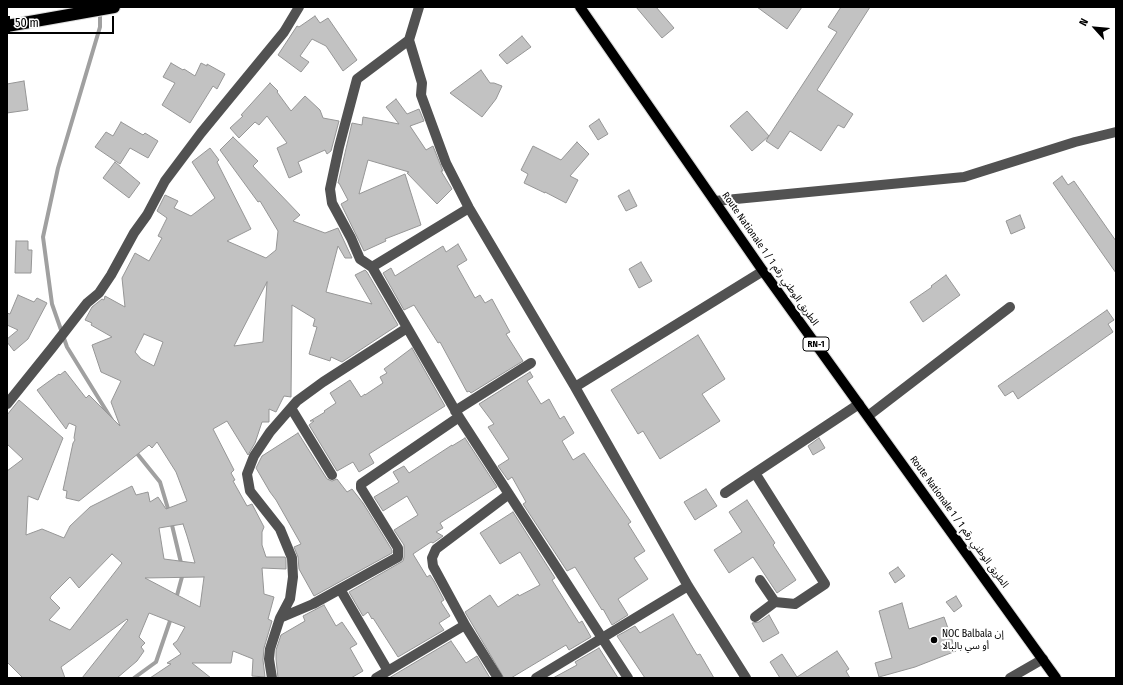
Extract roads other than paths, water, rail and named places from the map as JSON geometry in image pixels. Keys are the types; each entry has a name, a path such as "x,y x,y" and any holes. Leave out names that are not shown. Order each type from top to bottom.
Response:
{"highway":[{"path":"7,26 114,7"}],"main road":[{"name":"Route Nationale 1 / الطريق الوطني رقم 1","path":"580,7 763,271 1056,678"}],"street":[{"path":"7,404 87,303 99,293 111,275 134,233 147,215 166,180 214,116 284,32 299,7"},
{"path":"419,7 409,40 422,83 421,95 446,163 469,208 575,388 688,586 746,678"},
{"path":"409,40 357,79 339,147 330,189 332,203 351,238 360,259 372,268 457,414 628,678"},
{"path":"715,201 964,177 1075,142 1116,132"},
{"path":"372,268 469,208"},
{"path":"575,388 763,271"},
{"path":"868,416 1010,307"},
{"path":"272,678 269,654 280,618 290,598 293,577 292,558 280,529 250,491 247,474 254,456 270,432 297,402 323,382 407,328"},
{"path":"280,618 313,604 398,557 398,548 361,488 361,484 457,414 531,363"},
{"path":"725,493 859,404"},
{"path":"291,408 332,475"},
{"path":"755,473 825,584 795,604 775,602 755,617"},
{"path":"498,678 465,625 433,566 432,558 436,549 509,494"},
{"path":"760,580 775,602"},
{"path":"536,678 688,586"},
{"path":"340,589 388,671"},
{"path":"376,678 465,625"},
{"path":"1010,678 1043,658"}],"waterway":[{"path":"100,10 100,27 58,168 43,237 52,304 67,347 112,420"},
{"path":"135,451 160,482 169,512"},
{"path":"171,521 182,567"},
{"path":"176,599 183,573"},
{"path":"134,678 156,662 171,618"}],"place":[{"name":"NOC Balbala إن أو سي بالبالا","path":"934,640"}]}
